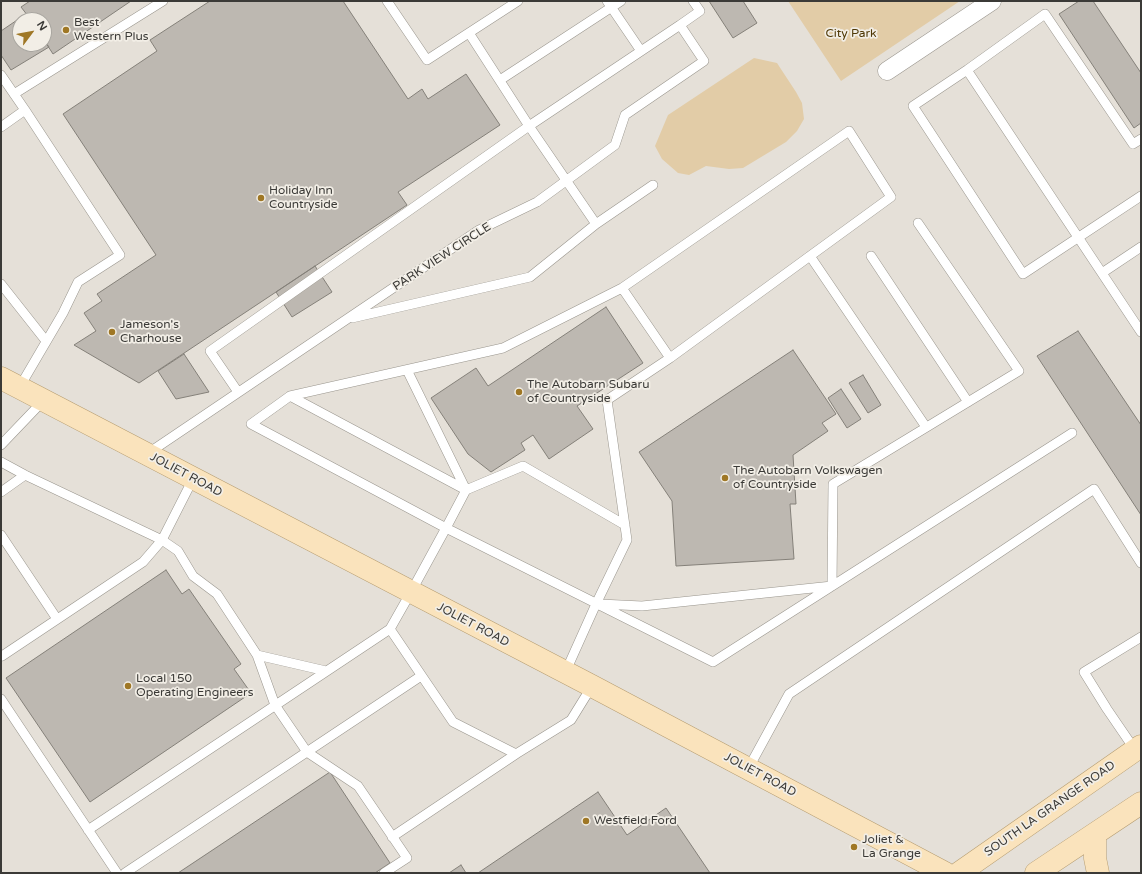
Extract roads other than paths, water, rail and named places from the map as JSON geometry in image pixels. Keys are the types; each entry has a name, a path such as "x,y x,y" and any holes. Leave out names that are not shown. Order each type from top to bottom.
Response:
{"main road":[{"name":"JOLIET ROAD","path":"10,383 592,686 945,873"},
{"name":"SOUTH LA GRANGE ROAD","path":"959,873 1138,748"},
{"path":"1036,873 1141,803"},
{"path":"1095,834 1094,858 1098,873"}],"street":[{"path":"887,71 992,1"}],"lane":[{"path":"14,94 163,1"},
{"path":"387,1 427,60 518,1"},
{"path":"500,80 609,4 621,1"},
{"path":"238,392 210,351 529,126 700,11 693,1"},
{"path":"609,4 641,51"},
{"path":"1141,138 1133,144 1045,14 968,70 913,106 1023,274 1141,196"},
{"name":"PARK VIEW CIRCLE","path":"146,454 479,230 537,202 614,145 625,115 704,61 680,25"},
{"path":"469,33 529,126 596,224"},
{"path":"968,70 1102,274 1138,319 1141,332"},
{"path":"1,75 120,255 78,282 63,313 46,341 10,383"},
{"path":"1,126 25,110"},
{"path":"565,673 596,604 627,540 607,400 670,358 891,197 849,131 622,288 503,348 290,396 251,424 446,528 596,604 713,662 1072,433"},
{"path":"346,320 530,277 596,224 653,185"},
{"path":"832,586 833,484 1019,371 918,223"},
{"path":"1102,274 1141,246"},
{"path":"810,256 926,427"},
{"path":"871,256 968,402"},
{"path":"1,284 46,341"},
{"path":"622,288 670,358"},
{"path":"407,370 466,490"},
{"path":"290,396 466,490"},
{"path":"1,445 43,401"},
{"path":"1,462 25,475 162,540 178,552 193,576 217,594 257,655 276,705 307,752 358,786 406,858 384,873"},
{"path":"88,830 390,629 466,490 523,466 625,525"},
{"path":"1,492 25,475"},
{"path":"1,655 143,562 162,540 193,479"},
{"path":"748,769 789,694 1094,489 1141,563"},
{"path":"1,535 57,619"},
{"path":"596,604 642,606 832,586"},
{"path":"390,629 453,722 516,754"},
{"path":"1138,748 1107,709 1084,672 1141,637"},
{"path":"257,655 326,671"},
{"path":"125,873 421,676"},
{"path":"392,837 516,754 572,720 592,686"},
{"path":"1,698 117,873"}],"place":[{"name":"Best Western Plus","path":"66,30"},
{"name":"Holiday Inn Countryside","path":"261,198"},
{"name":"Jameson's Charhouse","path":"112,332"},
{"name":"The Autobarn Subaru of Countryside","path":"519,392"},
{"name":"The Autobarn Volkswagen of Countryside","path":"725,478"},
{"name":"Local 150 Operating Engineers","path":"128,686"},
{"name":"Westfield Ford","path":"586,821"},
{"name":"Joliet & La Grange","path":"854,847"}],"park label":[{"name":"City Park","path":"851,34"}]}
